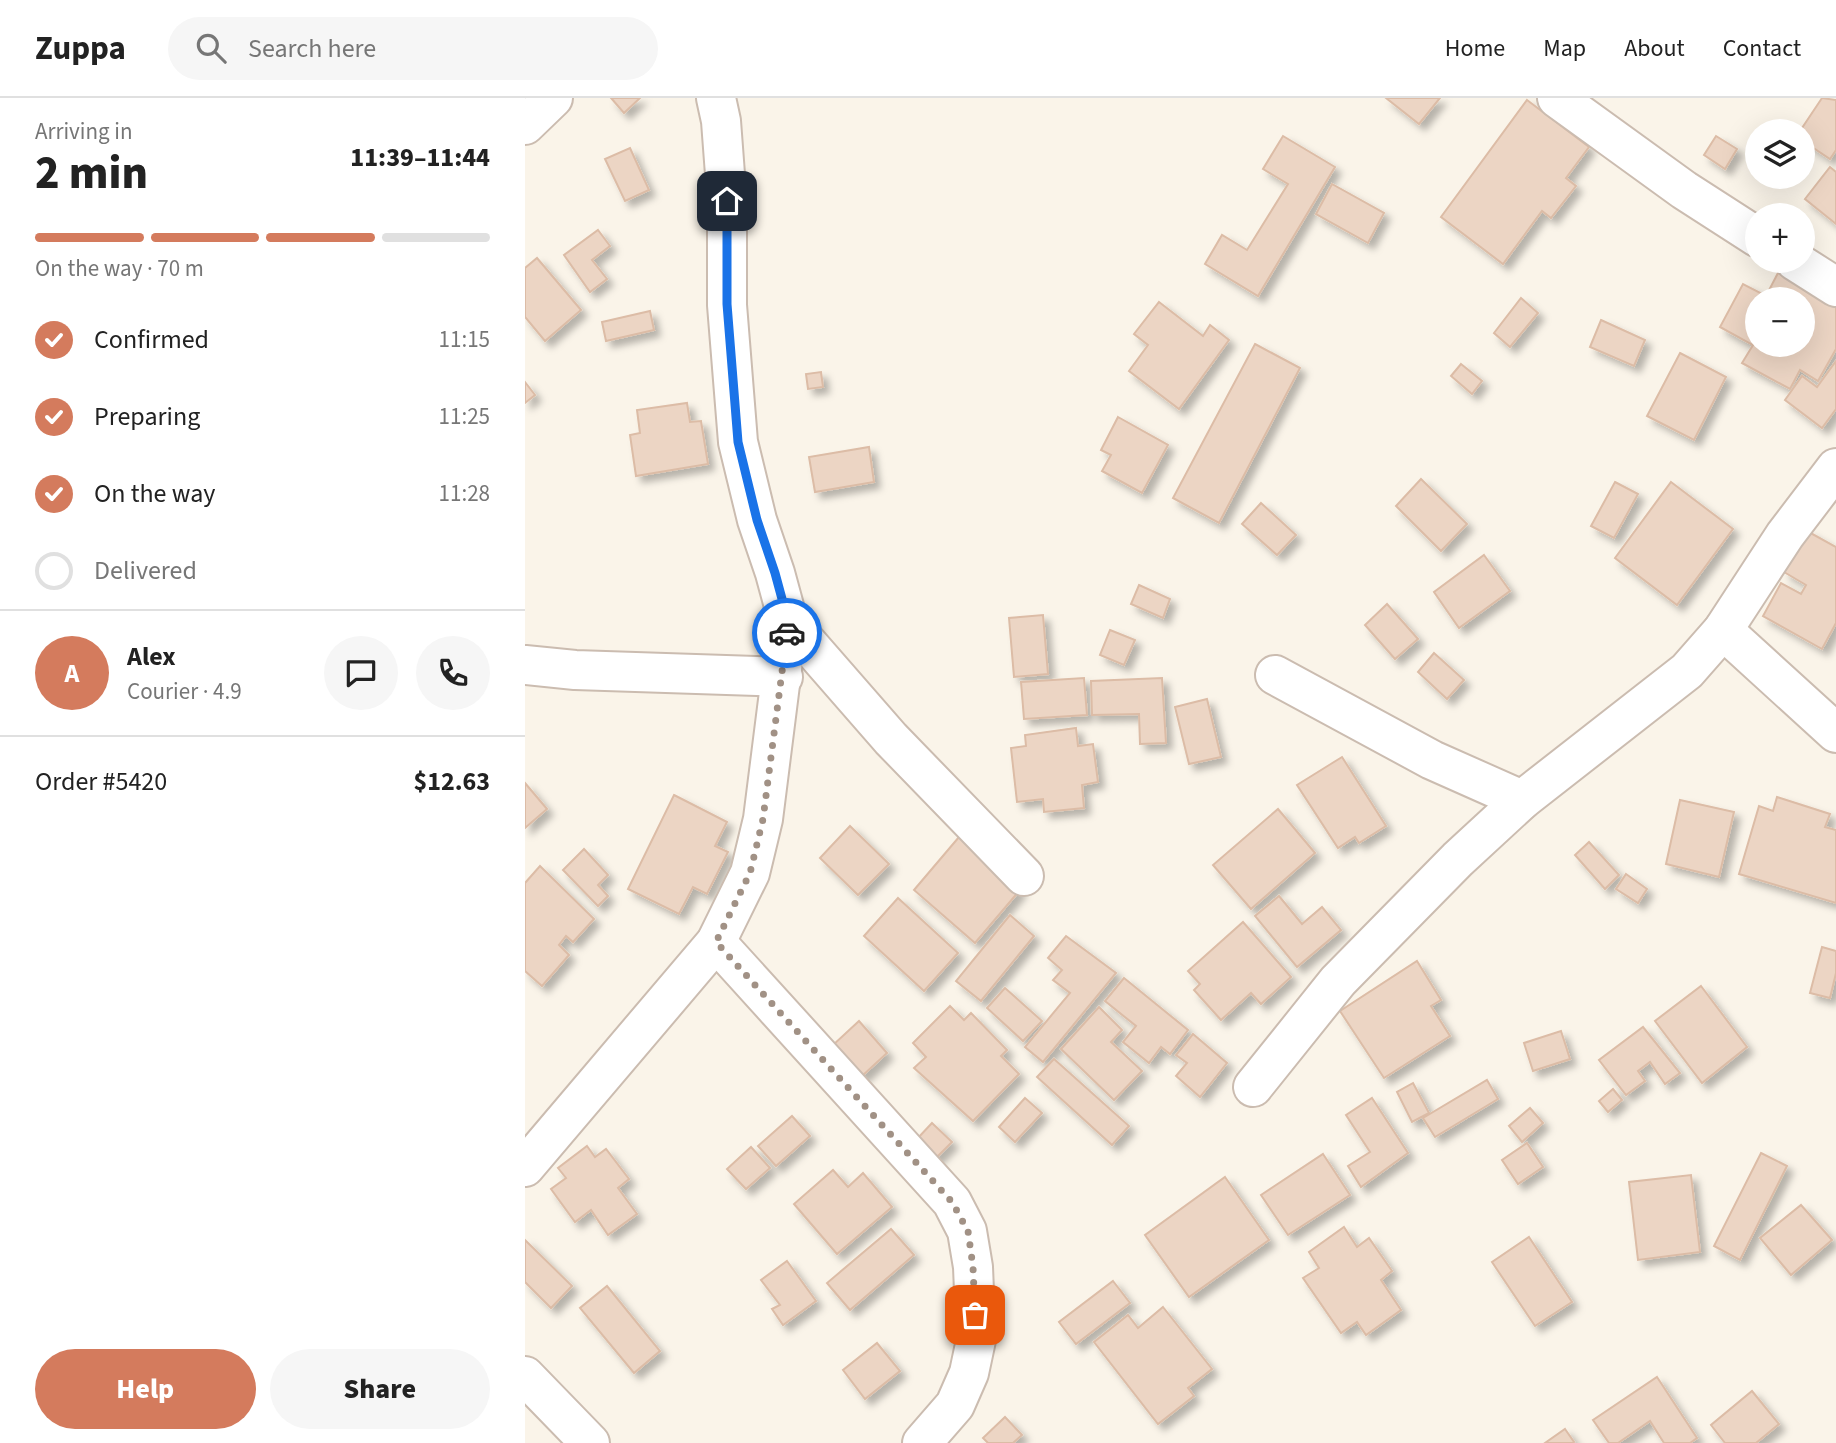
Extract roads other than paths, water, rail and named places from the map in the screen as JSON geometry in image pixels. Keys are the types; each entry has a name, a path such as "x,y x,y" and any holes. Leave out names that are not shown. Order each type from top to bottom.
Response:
{"street":[{"path":"525,125 553,98"},
{"path":"525,1167 716,942 750,873 763,819 788,621 757,520 738,442 727,304 727,201 721,121 716,98"},
{"path":"1557,98 1684,190 1745,229"},
{"path":"1814,273 1836,287"},
{"path":"1253,1087 1338,981 1458,859 1521,800 1687,671 1723,630 1785,535 1836,468"},
{"path":"788,621 891,739 1024,876"},
{"path":"1723,630 1836,733"},
{"path":"525,666 783,677"},
{"path":"1275,675 1433,760 1521,800"},
{"path":"716,942 952,1202 968,1231 973,1267 976,1340 955,1405 922,1443"},
{"path":"525,1376 578,1439"}]}
